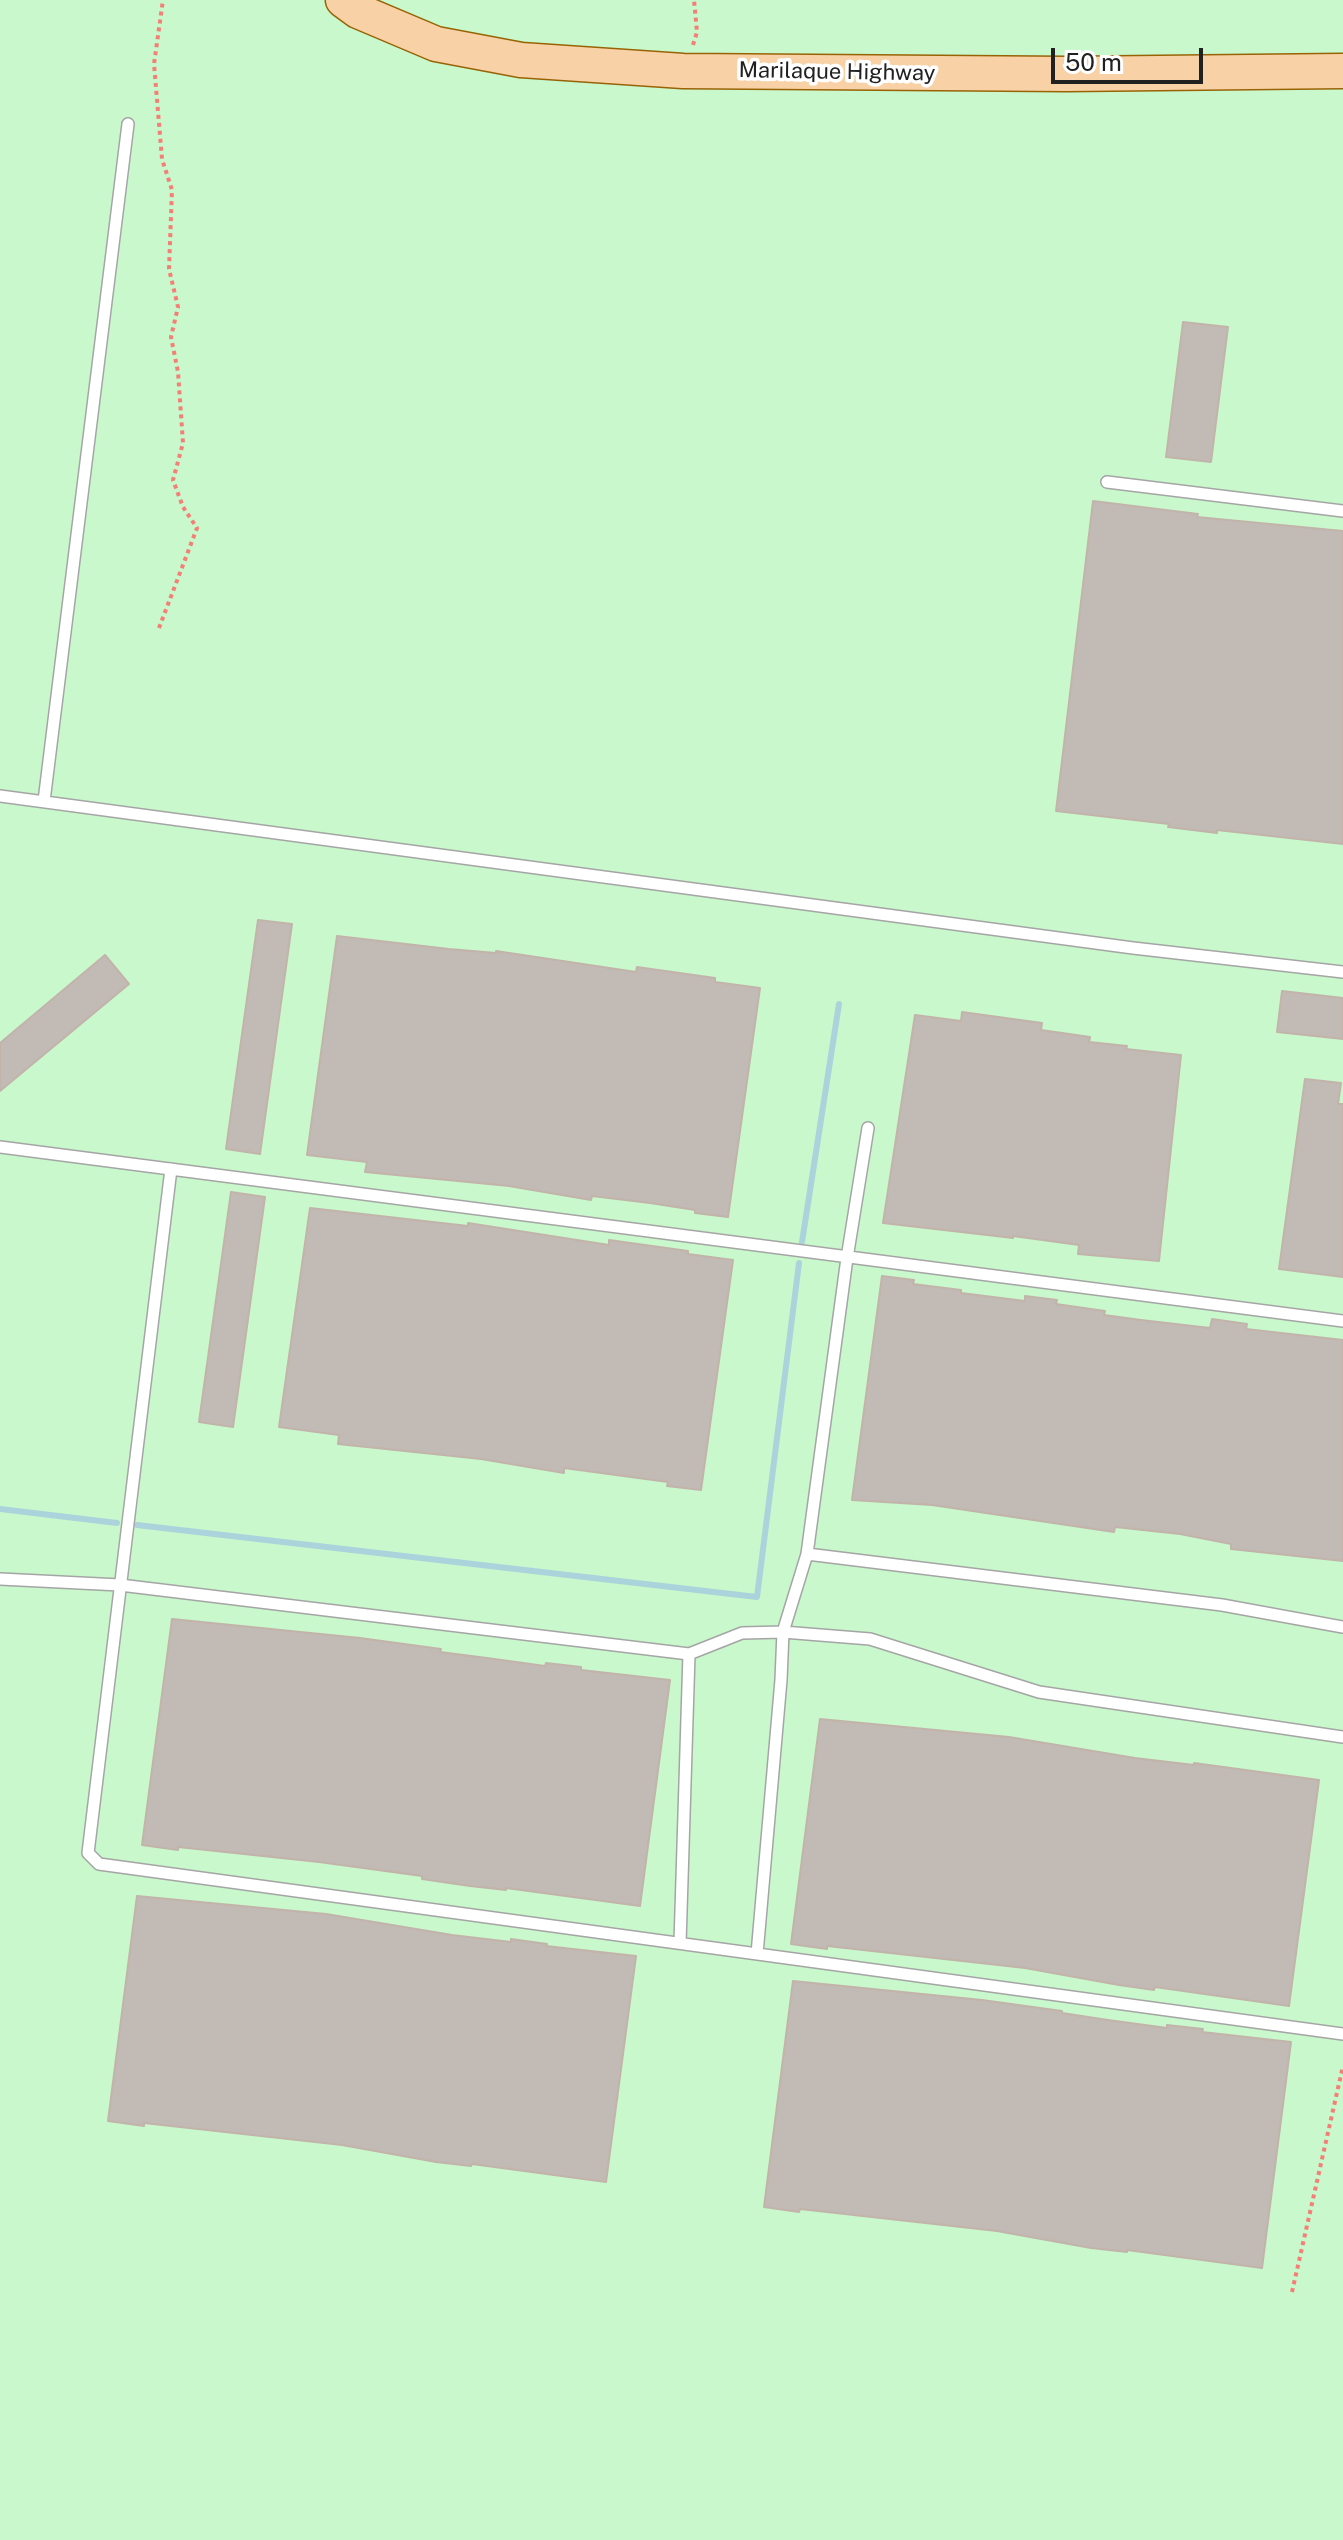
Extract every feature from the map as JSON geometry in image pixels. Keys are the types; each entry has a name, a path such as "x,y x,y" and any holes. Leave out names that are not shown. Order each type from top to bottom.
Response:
{"main road":[{"name":"Marilaque Highway","path":"343,0 358,11 436,44 521,60 683,71 1052,74 1343,71"}],"lane":[{"path":"44,801 128,124"},
{"path":"1107,482 1343,511"},
{"path":"0,796 1118,946 1343,972"},
{"path":"757,1954 783,1632 807,1554 868,1128"},
{"path":"0,1147 1343,1321"},
{"path":"171,1169 88,1853 99,1864 1343,2034"},
{"path":"807,1554 1222,1605 1343,1627"},
{"path":"0,1579 120,1585 689,1654 742,1633 783,1632 870,1639 1039,1692 1343,1737"},
{"path":"680,1943 689,1654"}],"path":[{"path":"159,628 197,528 183,507 173,480 183,443 178,372 171,337 178,307 169,269 172,190 162,159 154,64 163,0"},
{"path":"683,71 697,32 694,0"},
{"path":"1292,2292 1343,2066"}],"green space":[{"path":"0,0 1343,0 1343,2540 0,2540"}],"building":[{"path":"1183,322 1228,327 1211,462 1166,457"},
{"path":"1093,501 1198,514 1197,517 1343,531 1343,844 1217,830 1217,833 1168,827 1169,824 1056,811"},
{"path":"258,920 292,924 260,1154 226,1149"},
{"path":"337,936 449,949 496,951 636,972 637,967 760,988 728,1217 650,1203 592,1196 591,1200 509,1186 365,1172 367,1162 307,1155"},
{"path":"105,955 129,984 0,1091 0,1043"},
{"path":"1282,991 1343,998 1343,1039 1277,1032"},
{"path":"962,1012 1042,1023 1041,1030 1090,1037 1089,1042 1181,1055 1159,1261 1078,1254 1079,1245 883,1223 915,1015 961,1021"},
{"path":"1305,1079 1341,1083 1338,1104 1343,1104 1343,1277 1279,1269"},
{"path":"231,1192 265,1197 233,1427 199,1422"},
{"path":"310,1208 468,1226 468,1223 609,1245 609,1240 733,1260 701,1490 667,1486 668,1482 564,1468 564,1473 481,1459 338,1444 339,1435 279,1427"},
{"path":"882,1276 914,1280 913,1284 961,1290 961,1293 1025,1301 1025,1296 1057,1300 1056,1304 1105,1311 1104,1315 1210,1328 1212,1319 1247,1324 1246,1329 1343,1340 1343,1561 1231,1549 1231,1544 1180,1534 1115,1527 1114,1532 932,1505 852,1500"},
{"path":"172,1619 360,1638 441,1649 440,1652 670,1680 640,1906 470,1886 319,1862 142,1845"},
{"path":"820,1719 1009,1737 1135,1758 1319,1780 1289,2006 1155,1987 1154,1990 1119,1985 1025,1968 791,1944"},
{"path":"137,1896 326,1914 452,1935 511,1942 511,1939 636,1956 606,2182 436,2162 342,2145 108,2121"},
{"path":"793,1981 982,2000 1108,2020 1203,2029 1202,2032 1291,2042 1262,2268 1091,2248 997,2231 764,2207"}],"waterway":[{"path":"802,1242 839,1004"},
{"path":"137,1525 757,1597 799,1263"},
{"path":"0,1509 117,1523"}]}
